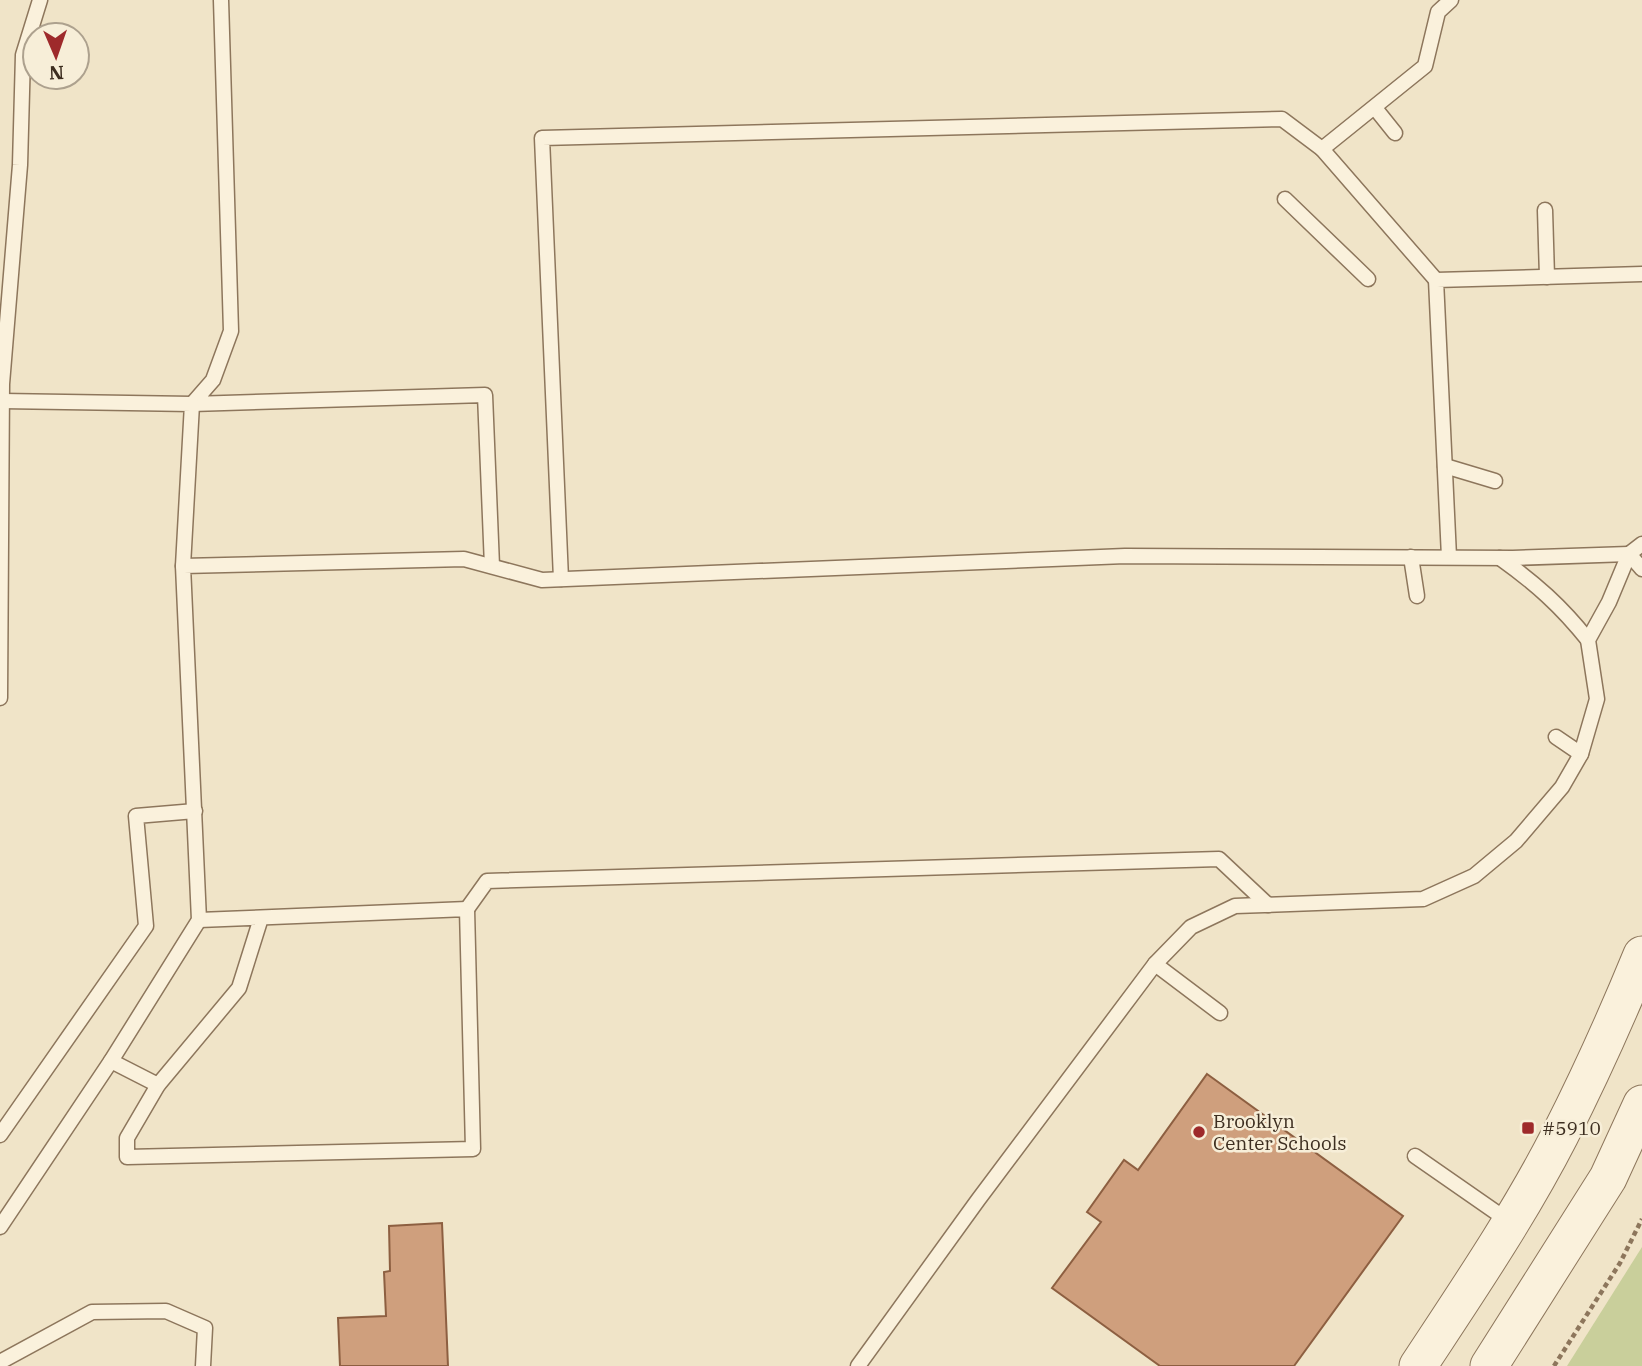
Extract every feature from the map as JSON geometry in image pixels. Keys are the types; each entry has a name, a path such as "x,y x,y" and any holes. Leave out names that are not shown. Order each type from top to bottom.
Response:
{"street":[{"path":"1418,1366 1510,1222 1560,1135 1615,1021 1642,956"},
{"path":"1489,1366 1608,1178 1642,1104"}],"lane":[{"path":"0,698 2,401 20,165 23,55 40,0"},
{"path":"0,1227 111,1062 199,920 183,566 192,404 213,380 231,331 221,0"},
{"path":"1322,149 1425,66 1438,6 1451,0"},
{"path":"1375,108 1395,134"},
{"path":"561,579 542,138 1282,118 1322,149 1436,280 1449,557"},
{"path":"1285,199 1368,279"},
{"path":"1545,210 1547,278"},
{"path":"1436,280 1642,274"},
{"path":"2,401 192,404 485,395 492,566"},
{"path":"1445,466 1494,481"},
{"path":"1588,640 1609,602 1629,554 1642,544"},
{"path":"183,566 464,559 542,580 1125,556 1500,558 1629,554"},
{"path":"1629,554 1642,569"},
{"path":"1411,556 1417,596"},
{"path":"858,1366 978,1200 1155,964 1191,927 1235,906 1423,899 1474,876 1516,841 1562,787 1581,754 1597,699 1588,640 1563,609 1531,580 1500,558"},
{"path":"1556,737 1581,754"},
{"path":"0,1135 146,926 136,816 195,811"},
{"path":"261,918 239,988 158,1085 127,1138 127,1157 473,1149 467,909 487,881 1219,859 1268,905"},
{"path":"199,920 467,909"},
{"path":"1155,964 1220,1013"},
{"path":"111,1062 158,1085"},
{"path":"1415,1156 1510,1222"},
{"path":"0,1362 92,1312 166,1311 205,1328 203,1366"}],"path":[{"path":"1554,1366 1620,1263 1642,1219"}],"green space":[{"path":"1642,1247 1642,1366 1567,1366"}],"building":[{"path":"1207,1074 1403,1216 1294,1366 1160,1366 1052,1288 1101,1222 1087,1212 1124,1160 1138,1170"},
{"path":"442,1223 448,1366 340,1366 338,1318 386,1316 384,1272 390,1271 389,1226"}],"place":[{"name":"#5910","path":"1528,1128"},
{"name":"Brooklyn Center Schools","path":"1199,1132"}]}
